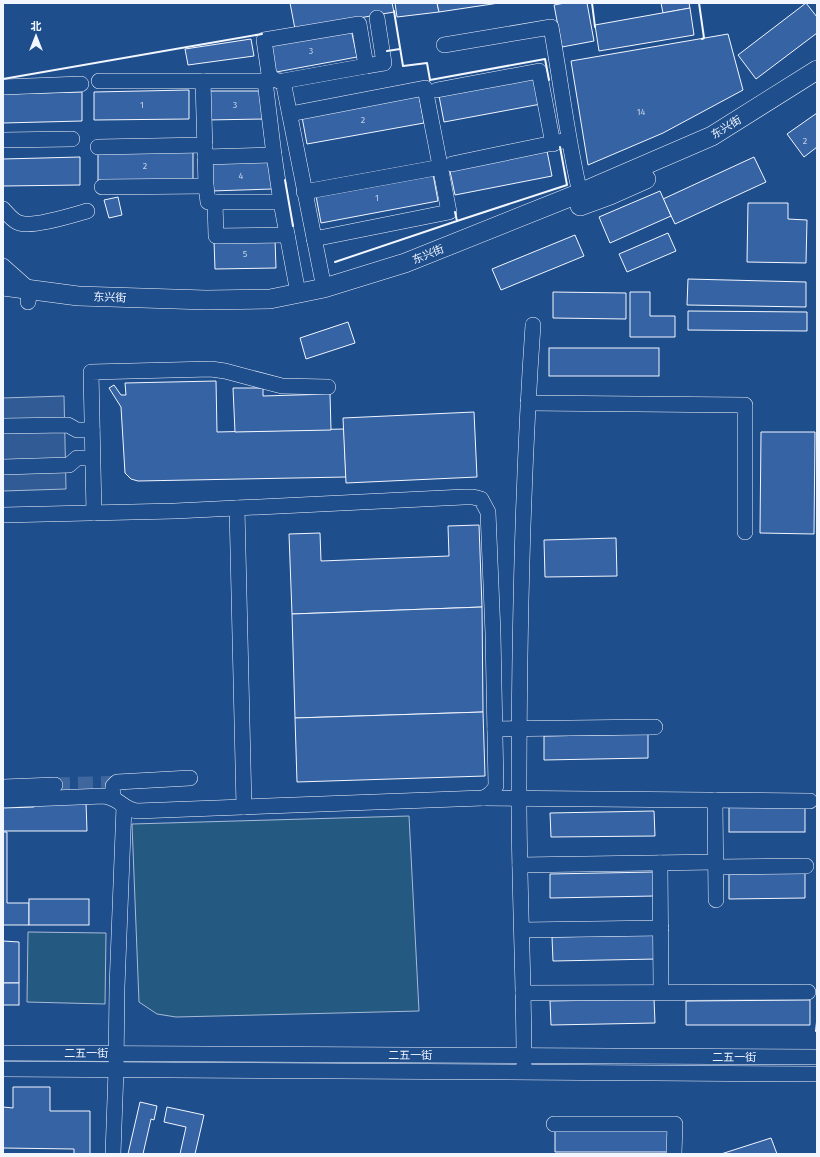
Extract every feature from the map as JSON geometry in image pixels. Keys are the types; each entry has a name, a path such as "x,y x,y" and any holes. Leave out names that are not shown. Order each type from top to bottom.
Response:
{"main road":[{"name":"东兴街","path":"3,299 29,296 78,296 206,300 270,299 324,288 405,263 580,192 712,136 817,70"},
{"name":"东兴街","path":"3,286 29,296 82,310 206,312 266,311 321,300 410,273 610,194 723,144 817,84"}],"street":[{"path":"366,66 359,24 264,40 269,74 276,81 283,81 384,63 377,18"},
{"path":"444,46 551,27 569,140 580,192"},
{"path":"437,90 539,71 553,144"},
{"path":"99,81 265,81 281,202 298,293"},
{"path":"202,81 206,186 208,202 281,202"},
{"path":"283,81 324,288"},
{"path":"3,86 81,84"},
{"path":"290,114 425,88 447,165 448,212 314,239"},
{"path":"3,140 72,139"},
{"path":"304,192 569,140"},
{"path":"98,147 274,155"},
{"path":"102,187 206,186"},
{"path":"215,202 216,236 287,235"},
{"path":"3,209 17,222 24,224 59,219 87,211"},
{"path":"3,266 29,296"},
{"path":"524,1072 519,729 522,514 533,325"},
{"path":"94,513 91,372 211,370 225,371 282,386 328,387"},
{"path":"528,403 745,406 745,532"},
{"path":"3,426 68,425 77,430 92,430"},
{"path":"3,467 69,465 77,458 92,458"},
{"path":"3,515 238,508 456,497 473,497 481,499 488,512 493,634 496,786 488,796 483,798"},
{"path":"238,508 244,807"},
{"path":"495,729 655,727"},
{"path":"113,1154 116,1070 118,802 113,786 117,782 190,778"},
{"path":"3,787 55,785"},
{"path":"3,800 96,796 118,802 130,810 137,811 483,798 810,801"},
{"path":"715,800 716,900"},
{"path":"520,865 660,863 806,866"},
{"path":"660,863 661,992"},
{"path":"522,930 661,928"},
{"path":"523,993 808,992"},
{"name":"二五一街","path":"3,1052 817,1057"},
{"name":"二五一街","path":"3,1069 817,1074"},
{"path":"554,1124 675,1124 674,1154"}],"shaded area":[{"path":"64,396 66,489 3,491 3,398"},
{"path":"409,816 419,1011 176,1017 157,1014 139,1002 132,824"},
{"path":"28,932 106,933 105,1004 27,1002"}],"building":[{"path":"290,3 392,3 394,12 295,29"},
{"path":"395,3 437,3 439,12 397,17"},
{"path":"437,3 499,3 439,12"},
{"path":"565,3 587,3 594,41 562,47 554,5"},
{"path":"661,3 689,3 690,8 663,13"},
{"path":"806,3 817,17 817,33 756,79 738,55"},
{"path":"690,8 694,35 599,51 595,25"},
{"path":"351,29 357,57 271,73 266,44"},
{"path":"728,34 743,90 663,133 588,165 571,61"},
{"path":"251,39 254,56 188,65 185,49"},
{"path":"536,78 541,104 444,122 439,96"},
{"path":"189,90 189,119 94,120 94,92"},
{"path":"205,91 263,91 264,119 206,120"},
{"path":"82,92 82,121 3,123 3,94"},
{"path":"419,95 424,123 307,144 302,117"},
{"path":"817,113 817,147 804,157 787,134"},
{"path":"193,151 193,180 98,181 98,152"},
{"path":"547,151 552,176 455,195 450,171"},
{"path":"80,157 80,185 3,186 3,159"},
{"path":"754,157 766,182 675,224 663,199"},
{"path":"271,161 272,189 211,191 210,163"},
{"path":"433,174 438,201 321,223 316,196"},
{"path":"660,191 671,216 610,243 599,217"},
{"path":"118,197 122,215 109,218 104,200"},
{"path":"748,203 788,203 788,219 807,220 806,263 747,262"},
{"path":"668,233 676,251 627,272 619,254"},
{"path":"575,235 584,256 501,290 492,269"},
{"path":"275,239 276,268 215,269 214,241"},
{"path":"688,279 806,282 806,307 687,305"},
{"path":"553,292 626,293 626,319 553,318"},
{"path":"630,292 650,292 650,316 675,316 675,337 630,337"},
{"path":"688,311 807,312 807,331 688,330"},
{"path":"348,322 355,343 306,359 300,338"},
{"path":"549,348 659,348 659,376 549,376"},
{"path":"216,381 217,432 344,429 346,477 138,481 131,479 125,473 121,407 109,388 114,385 121,395 126,395 125,383"},
{"path":"233,388 263,388 263,396 330,394 331,430 235,432"},
{"path":"474,412 477,477 346,483 343,418"},
{"path":"761,432 815,432 814,534 760,533"},
{"path":"479,525 482,607 292,614 289,534 320,533 321,561 449,556 448,526"},
{"path":"616,538 617,576 545,577 544,540"},
{"path":"482,607 483,712 295,718 292,614"},
{"path":"483,712 485,776 297,782 295,718"},
{"path":"648,734 648,758 544,760 544,736"},
{"path":"86,802 87,831 3,831 3,808 34,807 34,803"},
{"path":"729,807 805,807 805,832 729,832"},
{"path":"654,811 655,836 551,837 550,813"},
{"path":"3,832 7,832 7,903 29,903 29,925 3,925"},
{"path":"654,872 654,896 550,898 550,874"},
{"path":"805,873 805,898 729,899 729,874"},
{"path":"29,899 89,899 89,925 29,925"},
{"path":"656,935 657,959 553,961 552,937"},
{"path":"3,941 19,942 19,983 3,983"},
{"path":"3,983 19,983 19,1005 3,1005"},
{"path":"654,999 655,1023 551,1025 550,1001"},
{"path":"810,1000 810,1025 686,1025 686,1001"},
{"path":"13,1087 50,1087 50,1111 90,1111 90,1154 74,1154 74,1149 3,1148 3,1107 13,1108"},
{"path":"140,1102 157,1106 154,1120 151,1119 143,1154 128,1154"},
{"path":"167,1107 204,1115 195,1154 180,1154 186,1127 164,1122"},
{"path":"672,1127 672,1152 555,1152 555,1128"},
{"path":"771,1138 777,1154 721,1154"}],"tunnel":[{"path":"55,785 126,783"}],"wall":[{"path":"592,3 595,27"},
{"path":"699,3 704,38 702,39"},
{"path":"394,11 403,66 427,63 430,80 545,59 549,80"},
{"path":"3,79 262,34"},
{"path":"387,51 400,49"},
{"path":"457,221 567,185 560,147"},
{"path":"285,180 293,226"},
{"path":"335,262 457,221 455,212"},
{"path":"816,1031 817,1022"}]}
